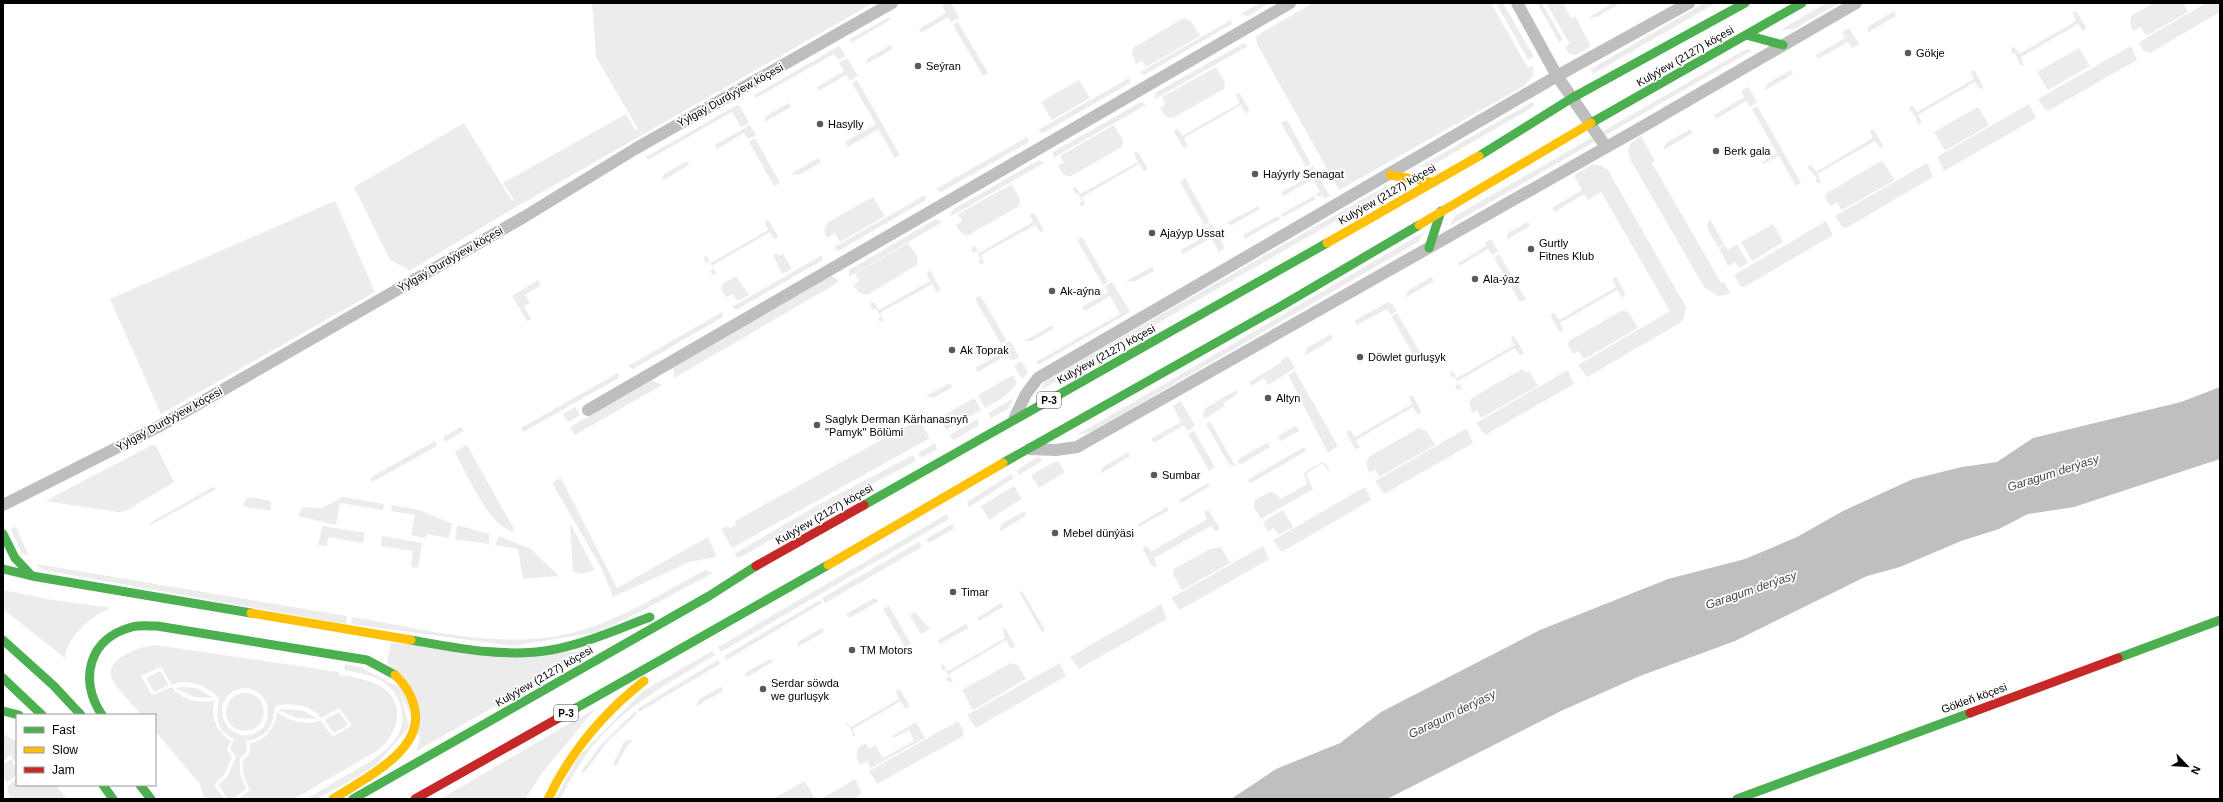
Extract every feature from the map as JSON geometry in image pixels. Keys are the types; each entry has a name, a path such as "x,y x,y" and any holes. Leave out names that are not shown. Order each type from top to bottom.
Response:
{"main road":[{"name":"Kulyýew (2127) köçesi","path":"353,799 709,596 756,566 1355,228 1431,182 1490,150 1572,98 1733,7 1746,3"},
{"name":"Kulyýew (2127) köçesi","path":"415,799 718,627 1027,448 1283,305 1441,210 1802,3"},
{"path":"1746,35 1783,45"},
{"path":"1390,174 1431,182"},
{"path":"1429,248 1441,210"},
{"path":"3,534 15,558 32,576"},
{"path":"3,569 32,576 453,647 512,652 551,650 573,645 709,596"},
{"name":"Gökleň köçesi","path":"1737,799 2220,620"},
{"path":"101,714 90,693 89,678 91,665 102,645 120,631 132,627 157,626 367,660 396,674 409,692 415,710 415,729 411,740 400,754 333,799"},
{"path":"548,799 573,751 602,716 633,690 718,627"},
{"path":"3,640 54,686 80,714"},
{"path":"3,678 41,714"},
{"path":"3,711 16,714"},
{"path":"104,786 113,799"},
{"path":"141,786 151,799"}],"street":[{"name":"Ýylgaý Durdyýew köçesi","path":"3,505 158,427 524,217 635,149 892,3"},
{"path":"588,410 1290,3"},
{"path":"1517,3 1558,76 1606,147"},
{"path":"1014,420 1026,394 1038,378 1558,76 1689,3"},
{"path":"1027,448 1056,450 1077,447 1429,248 1856,3"}],"shaded area":[{"path":"592,3 873,3 516,207 409,271 390,260 354,187 464,123 512,201 514,200 503,183 626,114 635,130 638,129 596,57"},
{"path":"946,3 951,3 959,18 951,22 948,17 921,33 919,29 946,13 942,6"},
{"path":"1260,3 1270,3 1248,16 1240,14"},
{"path":"1313,3 1491,3 1528,68 1533,66 1533,76 1524,86 1339,190 1257,44 1256,36"},
{"path":"1496,3 1503,3 1534,57 1528,60"},
{"path":"1537,3 1542,3 1563,40 1559,42"},
{"path":"1546,3 1563,3 1571,18 1575,16 1591,46 1576,55 1569,54 1565,47 1570,44"},
{"path":"1613,3 1619,4 1597,17 1589,17"},
{"path":"1704,3 1716,3 1593,74 1591,69"},
{"path":"1826,3 1839,3 1794,29 1780,30"},
{"path":"2153,3 2183,3 2188,12 2146,36 2141,27 2133,31 2130,22 2131,16"},
{"path":"2206,3 2220,3 2220,12 2150,53 2143,50 2139,42"},
{"path":"1894,11 1896,16 1867,33 1869,26"},
{"path":"2074,11 2077,12 2086,27 2085,31 2082,30 2078,24 2021,57 2024,65 2020,65 2015,53 2013,54 2011,50 2012,47 2015,48 2019,54 2076,21 2073,15"},
{"path":"889,17 890,20 851,43 850,39"},
{"path":"1184,18 1191,21 1200,36 1146,67 1142,61 1136,64 1132,54 1134,47"},
{"path":"1231,20 1232,24 1144,75 1140,72"},
{"path":"958,22 988,73 983,76 953,25"},
{"path":"1849,28 1859,44 1852,48 1848,42 1818,59 1816,55 1845,38 1842,32"},
{"path":"1244,43 1248,46 1155,99 1155,93"},
{"path":"891,45 893,49 866,64 868,58"},
{"path":"839,46 846,56 838,60 834,54 756,98 754,95"},
{"path":"2131,46 2137,60 2048,111 2038,99"},
{"path":"2079,48 2090,66 2048,90 2037,72"},
{"path":"1746,49 1753,50 1449,226 1455,216"},
{"path":"847,58 858,76 850,81 846,75 819,91 817,87 844,71 839,63"},
{"path":"1216,67 1225,82 1224,89 1173,118 1168,118 1165,115 1160,108 1166,104 1162,97"},
{"path":"1791,70 1793,74 1764,91 1768,83"},
{"path":"1972,70 1975,71 1983,86 1983,89 1979,88 1975,82 1918,115 1922,123 1918,124 1917,119 1909,109 1910,106 1913,106 1917,112 1974,79 1971,73"},
{"path":"1129,78 1130,83 1043,133 1038,130"},
{"path":"857,80 900,155 895,158 878,129 848,147 845,142 876,124 852,83"},
{"path":"1079,80 1090,98 1052,120 1041,102"},
{"path":"1748,87 1757,102 1750,107 1746,101 1716,119 1714,115 1744,97 1741,91"},
{"path":"1237,93 1240,94 1249,109 1248,113 1245,112 1241,105 1184,138 1188,147 1183,147 1174,132 1175,129 1179,130 1182,136 1240,103 1236,96"},
{"path":"1141,102 1146,105 1053,158 1053,152"},
{"path":"1532,102 1535,106 1429,167 1419,167"},
{"path":"789,103 791,107 764,122 766,116"},
{"path":"2029,104 2036,118 1944,171 1937,157"},
{"path":"737,105 740,107 749,123 741,127 732,112 648,160 646,157"},
{"path":"1757,106 1801,183 1796,186 1779,156 1763,164 1762,162 1777,153 1752,109"},
{"path":"1978,107 1989,125 1945,151 1934,132"},
{"path":"1287,120 1311,164 1306,167 1281,123"},
{"path":"750,125 756,135 748,139 744,133 717,149 715,145"},
{"path":"1114,125 1123,140 1122,147 1071,176 1066,176 1063,174 1058,166 1064,163 1060,156"},
{"path":"1690,129 1693,133 1663,150 1666,143"},
{"path":"1871,129 1874,130 1883,145 1882,148 1879,147 1875,141 1817,174 1821,182 1817,183 1815,180 1817,178 1808,168 1809,165 1812,166 1816,172 1873,138 1870,132"},
{"path":"1641,136 1655,161 1652,163 1721,283 1724,282 1731,294 1718,296 1704,287 1630,159 1628,151 1630,144"},
{"path":"1027,137 1029,142 941,192 936,189"},
{"path":"755,138 780,183 774,186 749,142"},
{"path":"1135,152 1139,153 1147,168 1146,171 1143,170 1139,164 1082,197 1085,205 1081,206 1079,203 1082,201 1078,193 1075,194 1073,187 1076,188 1080,194 1138,162 1134,155"},
{"path":"818,158 821,162 799,175 791,174"},
{"path":"1039,160 1044,163 950,217 952,210"},
{"path":"687,161 689,165 662,181 664,174"},
{"path":"1879,162 1883,162 1895,180 1842,210 1837,202 1830,206 1825,197 1827,193"},
{"path":"1927,163 1933,177 1846,228 1842,227 1835,216"},
{"path":"1593,164 1602,166 1608,170 1686,307 1684,317 1680,323 1587,377 1578,365 1670,311 1601,192 1588,200 1584,194 1555,212 1552,208 1582,190 1574,175"},
{"path":"1313,166 1330,196 1324,199 1322,195 1318,197 1316,194 1320,192 1313,179 1283,196 1281,192 1311,176 1307,169"},
{"path":"1185,178 1210,222 1204,225 1180,182"},
{"path":"1012,184 1020,199 1019,206 969,235 964,235 961,232 956,225 962,221 958,214"},
{"path":"1386,186 1395,187 1041,390 1045,381"},
{"path":"925,195 926,200 838,251 833,248"},
{"path":"1314,196 1316,199 1283,217 1281,214"},
{"path":"873,197 885,216 840,242 835,233 827,238 824,230 828,222"},
{"path":"335,201 375,292 161,414 110,299"},
{"path":"1258,206 1260,209 1232,225 1226,223"},
{"path":"1031,213 1035,214 1043,229 1042,232 1039,231 1035,225 981,255 984,263 980,264 978,261 981,259 977,251 974,253 971,249 972,246 975,246 979,253 1033,222 1030,216"},
{"path":"1278,216 1280,219 1245,239 1243,235"},
{"path":"936,219 942,222 849,277 849,270"},
{"path":"1710,219 1724,244 1718,247 1707,228"},
{"path":"766,220 769,221 778,236 777,239 774,239 770,232 713,265 714,268 709,261 705,263 704,256 707,257 711,263 768,230 765,223"},
{"path":"1826,221 1833,235 1744,287 1741,286 1734,275"},
{"path":"1528,222 1530,226 1506,240 1508,233"},
{"path":"1212,224 1225,248 1219,252 1211,238 1183,254 1181,250 1209,234 1206,228"},
{"path":"1773,224 1783,242 1752,261 1741,242"},
{"path":"1424,232 1418,242 1093,431 1077,435"},
{"path":"1082,237 1108,282 1103,285 1077,240"},
{"path":"1491,239 1498,251 1492,255 1488,249 1459,266 1458,263 1486,246 1485,243"},
{"path":"908,243 918,258 917,265 867,295 859,293 853,285 859,281 855,274"},
{"path":"1737,244 1748,263 1739,268 1735,262 1728,266 1719,248 1725,245 1728,250"},
{"path":"777,253 780,256 783,254 792,269 782,274 773,255"},
{"path":"1499,254 1526,299 1520,302 1494,258"},
{"path":"822,255 823,260 736,310 732,307"},
{"path":"1152,267 1154,271 1134,282 1126,281"},
{"path":"714,268 716,274 712,274 710,271"},
{"path":"928,271 931,272 940,288 939,292 936,291 932,284 880,313 884,321 880,322 878,319 881,317 876,308 873,310 870,306 871,302 875,303 879,310 930,281 927,275"},
{"path":"736,276 749,295 737,301 733,294 726,297 721,288 723,284"},
{"path":"830,276 835,277 839,282 674,378 673,367"},
{"path":"1431,277 1434,281 1405,298 1408,291"},
{"path":"1614,277 1617,278 1625,293 1624,297 1621,296 1617,290 1560,323 1564,331 1559,331 1551,316 1552,313 1555,314 1559,320 1616,287 1613,281"},
{"path":"538,280 541,285 525,295 530,303 524,307 531,319 527,321 512,296"},
{"path":"1112,282 1130,312 1038,365 1036,362 1120,314 1110,296 1085,311 1082,307 1108,292 1105,286"},
{"path":"980,295 1007,341 1001,344 975,299"},
{"path":"1388,302 1392,304 1397,311 1391,315 1387,309 1357,325 1354,321"},
{"path":"1623,310 1629,313 1638,328 1584,359 1579,351 1573,354 1568,345 1569,341"},
{"path":"722,312 723,317 633,369 628,366"},
{"path":"1397,313 1424,359 1418,363 1391,316"},
{"path":"1052,325 1054,328 1032,341 1024,341"},
{"path":"1331,334 1333,339 1304,356 1307,348"},
{"path":"1512,336 1515,337 1523,352 1523,355 1519,354 1515,348 1458,381 1462,389 1457,390 1455,386 1459,384 1454,376 1451,378 1450,371 1453,372 1457,378 1514,345 1511,339"},
{"path":"1010,341 1019,357 1011,361 1007,355 978,372 975,368 1005,351 1002,345"},
{"path":"1288,356 1295,368 1268,385 1264,378 1251,386 1249,382 1282,362 1281,360"},
{"path":"1021,361 1028,372 1022,379 1014,366"},
{"path":"1522,369 1527,373 1530,372 1538,386 1481,418 1477,410 1472,413 1469,402 1473,397"},
{"path":"1568,370 1574,384 1485,435 1476,423"},
{"path":"1295,371 1338,446 1328,453 1288,375"},
{"path":"618,373 619,378 523,432 521,428"},
{"path":"1013,375 1017,383 1011,391 985,408 978,395"},
{"path":"652,380 662,385 575,435 570,427"},
{"path":"950,383 952,387 933,398 926,396"},
{"path":"1236,390 1238,394 1223,403 1225,406 1204,419 1203,413 1206,408"},
{"path":"1410,395 1413,396 1421,411 1421,414 1417,413 1413,407 1356,440 1360,448 1355,449 1347,434 1348,430 1351,431 1355,437 1412,404 1409,398"},
{"path":"974,398 981,410 946,430 939,418"},
{"path":"1014,398 1008,409 991,418 988,413"},
{"path":"1181,401 1195,426 1187,431 1184,425 1154,443 1151,439 1181,422 1173,406"},
{"path":"575,407 580,415 568,422 563,414"},
{"path":"979,418 978,426 954,440 949,435"},
{"path":"919,419 930,438 732,548 721,529 728,526 730,528 736,525 735,521"},
{"path":"1210,421 1236,467 1229,464 1206,424"},
{"path":"1296,426 1299,431 1280,441 1278,436"},
{"path":"461,427 464,431 445,442 443,437"},
{"path":"1419,428 1424,431 1426,430 1435,445 1379,477 1375,470 1369,473 1366,462 1370,456"},
{"path":"1467,428 1473,443 1384,494 1375,481"},
{"path":"1194,431 1215,467 1209,471 1188,434"},
{"path":"435,441 437,446 372,482 370,478"},
{"path":"1268,442 1270,447 1240,465 1237,460"},
{"path":"935,443 937,449 921,458 918,453"},
{"path":"152,445 156,446 174,482 126,511 118,512 45,501"},
{"path":"467,445 515,531 506,529 498,522 489,512 472,485 455,452"},
{"path":"1304,447 1306,451 1251,483 1248,482 1249,479"},
{"path":"1128,452 1130,456 1100,474 1103,467"},
{"path":"913,455 916,461 819,512 739,558 734,554 816,506"},
{"path":"1039,456 1042,461 1019,475 1016,471"},
{"path":"1054,462 1059,462 1065,472 1039,488 1031,475"},
{"path":"1322,462 1325,463 1330,470 1328,471 1324,465 1321,464 1306,474 1313,489 1261,519 1254,507 1255,500 1270,492 1277,494 1281,499 1307,484 1304,474 1306,471"},
{"path":"1011,474 1014,478 969,507 967,502"},
{"path":"561,478 617,588 708,537 717,557 689,562 613,597 602,569 552,483"},
{"path":"1208,483 1210,486 1181,503 1179,500"},
{"path":"1014,486 1022,499 989,520 981,506"},
{"path":"213,487 216,489 151,525 150,523"},
{"path":"1365,487 1371,500 1282,552 1273,540"},
{"path":"252,497 271,501 271,511 242,506 246,499"},
{"path":"343,497 384,504 383,510 340,503 336,525 298,516 303,507 322,508"},
{"path":"392,505 419,510 452,524 449,538 426,534 425,538 411,535 415,515 391,511"},
{"path":"1167,507 1169,510 1139,527 1138,524"},
{"path":"1206,510 1209,511 1219,527 1218,531 1214,530 1211,526 1154,558 1157,566 1152,566 1143,550 1144,546 1148,547 1151,552 1207,519 1204,512"},
{"path":"1283,510 1293,527 1278,535 1274,528 1268,532 1263,522"},
{"path":"1024,511 1027,515 999,532 1002,524"},
{"path":"947,514 949,519 721,652 718,647"},
{"path":"952,524 955,528 929,543 926,539"},
{"path":"457,525 489,534 489,544 455,539"},
{"path":"570,525 595,570 582,574 573,572"},
{"path":"322,526 365,533 363,543 328,537 327,546 318,545"},
{"path":"16,527 29,556 22,554 11,529"},
{"path":"382,536 422,543 418,568 411,567 413,551 381,546"},
{"path":"499,536 531,549 559,576 523,579 518,549 495,545"},
{"path":"919,542 922,547 825,603 822,598"},
{"path":"1263,546 1269,559 1180,610 1171,598"},
{"path":"1221,547 1230,563 1182,590 1173,574 1174,569 1210,549"},
{"path":"36,564 347,616 346,624 43,570"},
{"path":"705,570 713,573 634,615 598,632 513,646 351,624 352,617 437,632 494,639 551,637 595,626 643,604"},
{"path":"3,590 53,600 111,608 88,621 82,627 71,642 65,658 3,609"},
{"path":"1022,591 1045,630 1042,632 1019,592"},
{"path":"874,598 879,601 849,618 846,614"},
{"path":"820,600 822,603 726,660 724,656"},
{"path":"1001,603 1003,607 979,621 977,618"},
{"path":"1161,604 1167,619 1079,669 1070,657"},
{"path":"889,606 911,644 905,647 883,609"},
{"path":"915,612 930,629 921,634 910,616"},
{"path":"966,624 968,628 940,644 938,640"},
{"path":"822,628 824,632 796,648 799,641"},
{"path":"1002,628 1006,629 1014,644 1014,648 1010,647 1006,640 949,674 953,682 948,682 946,679 949,677 945,669 942,671 941,664 944,665 948,671 1005,638"},
{"path":"391,643 583,653 582,657 416,751 420,739 387,660"},
{"path":"155,645 339,672 339,675 360,679 380,686 389,693 397,710 395,727 384,744 377,751 294,799 238,799 250,790 243,772 243,760 250,753 250,743 261,740 269,733 276,718 277,712 298,722 310,723 320,720 333,737 352,725 339,708 321,718 307,707 288,704 276,706 272,724 267,731 255,739 246,741 247,752 240,758 240,773 246,789 233,799 228,799 218,785 227,777 236,757 230,749 234,739 227,735 219,726 217,716 219,698 209,690 197,684 184,682 172,685 161,667 141,676 152,695 172,687 180,695 191,700 204,702 215,700 213,712 214,718 221,733 231,741 227,749 232,758 224,775 214,785 224,799 205,799 199,783 156,732 156,714 141,714 121,692 112,679 111,672 113,665 125,655 141,648","holes":["244,688 258,693 263,697 268,708 268,714 263,728 251,735 240,735 231,730 225,722 222,712 224,702 231,693"]},
{"path":"712,651 715,655 674,679 636,705 618,720 587,754 568,783 561,799 556,799 577,758 643,691"},
{"path":"770,659 774,661 747,677 745,673"},
{"path":"718,660 720,664 639,712 637,709"},
{"path":"1010,663 1018,665 1026,679 973,710 962,690"},
{"path":"1060,663 1066,676 976,728 967,715"},
{"path":"345,664 360,667 399,687 409,727 375,766 318,799 306,799 380,754 396,738 401,728 402,717 400,704 391,688 377,679 361,673 344,670"},
{"path":"160,671 169,685 154,692 146,678"},
{"path":"721,687 723,691 695,707 699,699"},
{"path":"175,688 196,688 214,698 194,697"},
{"path":"897,689 900,690 909,705 908,708 905,708 901,701 853,729 855,736 851,736 853,733 848,725 846,726 846,722 851,727 899,699 896,692"},
{"path":"241,693 249,693 256,696 261,701 264,712 261,723 256,728 249,731 241,731 234,728 229,723 226,716 226,708 229,701 234,696"},
{"path":"596,708 543,772 525,799 440,799"},
{"path":"287,709 304,711 318,719 297,718 278,710"},
{"path":"635,711 637,714 608,741 584,773 581,772 598,748"},
{"path":"339,712 348,725 334,733 325,720"},
{"path":"958,721 964,732 963,736 877,784 869,771"},
{"path":"916,722 925,738 871,768 867,761 860,765 856,755 859,747 866,743 869,749 875,745 883,758 914,741 909,730 894,738 892,736"},
{"path":"3,734 16,740 16,763 11,755 3,762"},
{"path":"630,739 632,742 628,745 616,766 613,764 624,742"},
{"path":"11,759 16,767 16,775 7,783 3,776 3,765"},
{"path":"16,779 16,786 57,786 67,799 10,799 7,787"},
{"path":"855,779 862,793 854,799 821,799"},
{"path":"805,781 815,799 773,799"}],"water":[{"name":"Garagum derýasy","path":"2220,387 2220,459 2074,507 2028,514 1999,529 1961,541 1900,567 1867,576 1735,641 1640,676 1561,711 1387,799 1231,799 1276,769 1340,743 1381,712 1540,630 1668,579 1745,559 1797,537 1843,511 1913,479 1962,467 1997,462 2033,438 2181,402"}],"traffic: fast":[{"path":"1479,156 1572,98 1745,3"},
{"path":"1591,123 1802,3"},
{"path":"1746,35 1783,45"},
{"path":"1429,248 1441,211"},
{"path":"1003,463 1283,305 1419,225"},
{"path":"864,505 1327,243"},
{"path":"3,534 15,558 32,576"},
{"path":"571,711 828,565"},
{"path":"353,799 709,596 756,566"},
{"path":"3,569 32,576 251,613"},
{"path":"411,640 481,651 516,653 534,652 551,650 576,644 650,617"},
{"path":"2118,658 2220,620"},
{"path":"101,714 95,702 91,688 90,675 92,662 97,650 106,640 117,633 135,626 157,626 367,660 395,675"},
{"path":"3,640 54,686 80,714"},
{"path":"3,678 41,714"},
{"path":"3,711 16,714"},
{"path":"1737,799 1970,713"},
{"path":"104,786 113,799"},
{"path":"141,786 151,799"}],"traffic: slow":[{"path":"1419,225 1591,123"},
{"path":"1327,243 1479,156"},
{"path":"1390,175 1431,182"},
{"path":"828,565 1003,463"},
{"path":"251,613 411,640"},
{"path":"333,799 390,762 411,736 415,722 414,706 407,689 395,675"},
{"path":"548,799 577,749 589,734 601,720 644,681"}],"traffic: jam":[{"path":"756,566 864,505"},
{"path":"1970,713 2118,658"},
{"path":"415,799 571,711"}],"place":[{"name":"Gökje","path":"1908,53"},
{"name":"Seýran","path":"918,66"},
{"name":"Hasylly","path":"820,124"},
{"name":"Berk gala","path":"1716,151"},
{"name":"Haýyrly Senagat","path":"1255,174"},
{"name":"Ajaýyp Ussat","path":"1152,233"},
{"name":"Gurtly Fitnes Klub","path":"1531,249"},
{"name":"Ala-ýaz","path":"1475,279"},
{"name":"Ak-aýna","path":"1052,291"},
{"name":"Ak Toprak","path":"952,350"},
{"name":"Döwlet gurluşyk","path":"1360,357"},
{"name":"Altyn","path":"1268,398"},
{"name":"Saglyk Derman Kärhanasnyň \"Pamyk\" Bölümi","path":"817,425"},
{"name":"Sumbar","path":"1154,475"},
{"name":"Mebel dünýäsi","path":"1055,533"},
{"name":"Timar","path":"953,592"},
{"name":"TM Motors","path":"852,650"},
{"name":"Serdar söwda we gurluşyk","path":"763,689"}]}
